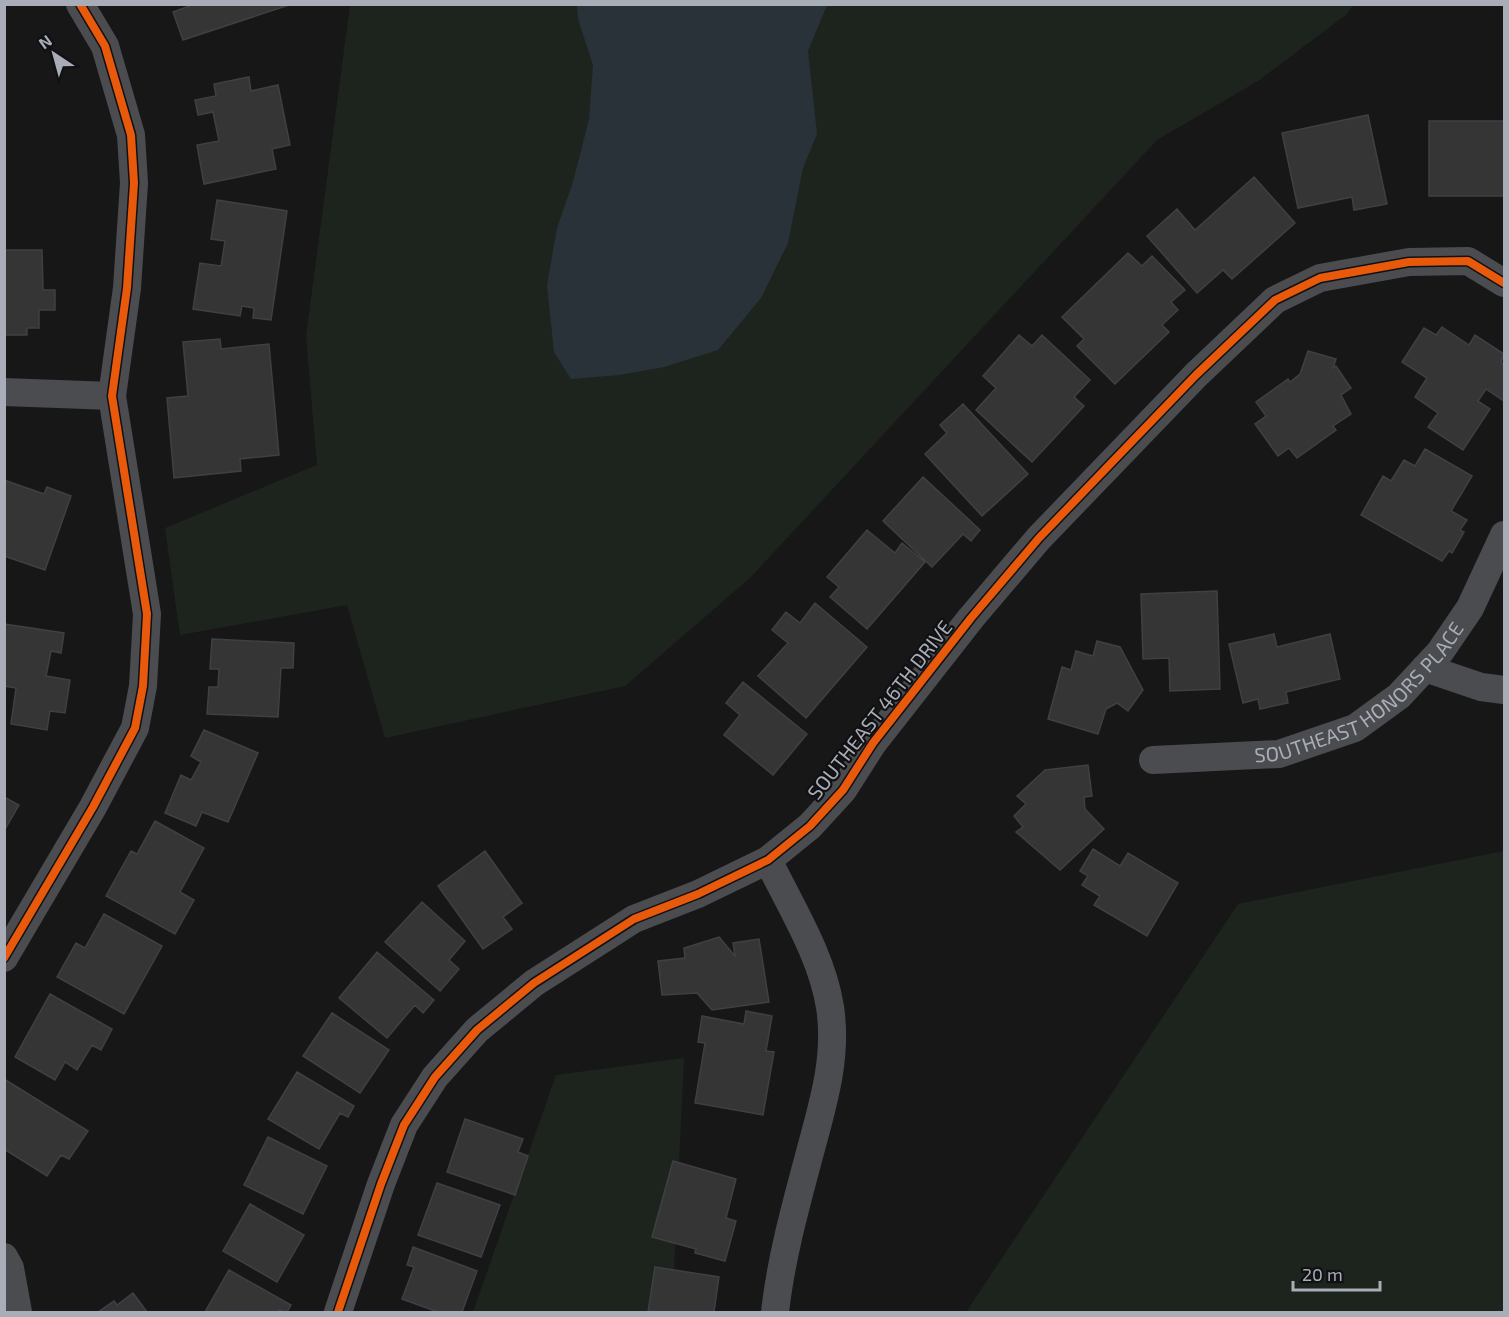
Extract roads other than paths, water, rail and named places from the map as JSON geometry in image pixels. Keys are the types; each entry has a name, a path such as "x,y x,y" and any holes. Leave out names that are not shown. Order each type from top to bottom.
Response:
{"street":[{"path":"4,958 93,807 135,728 143,686 147,614 112,396 128,276 134,183 131,135 105,46 80,4"},
{"name":"SOUTHEAST 46TH DRIVE","path":"338,1312 381,1184 405,1125 435,1077 477,1030 534,983 634,919 698,894 768,860 810,826 843,790 873,743 971,618 1039,538 1196,375 1275,300 1320,278 1409,262 1468,261 1504,283"},
{"path":"4,392 112,396"},
{"name":"SOUTHEAST HONORS PLACE","path":"1153,760 1279,754 1354,728 1399,696 1440,652 1470,608 1504,534"},
{"path":"1425,668 1481,687 1504,690"},
{"path":"768,860 818,964 830,1006 833,1050 827,1088 781,1261 775,1312"},
{"path":"4,1257 10,1268 18,1312"}]}
